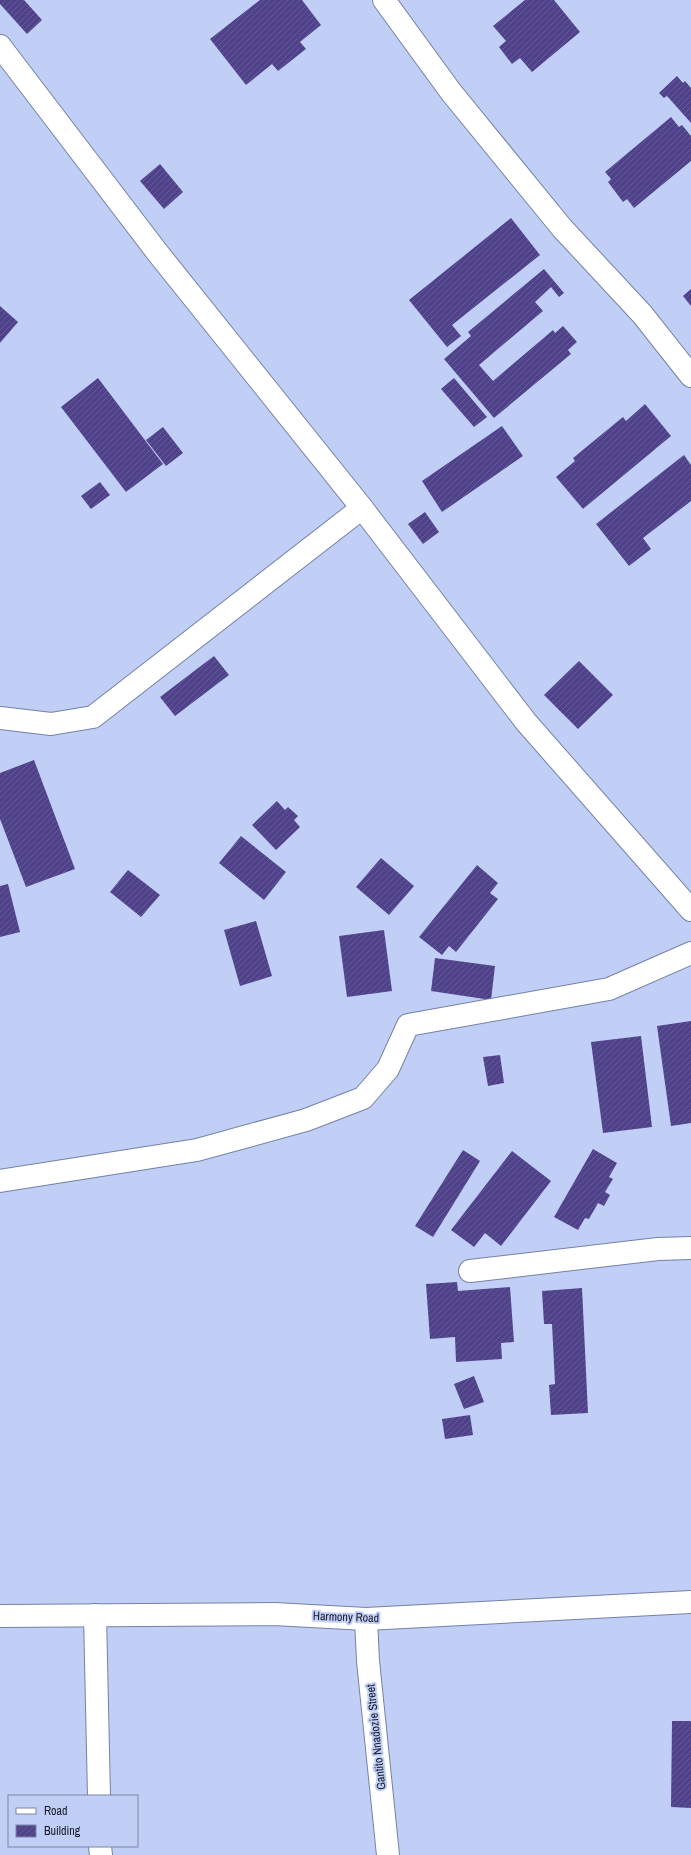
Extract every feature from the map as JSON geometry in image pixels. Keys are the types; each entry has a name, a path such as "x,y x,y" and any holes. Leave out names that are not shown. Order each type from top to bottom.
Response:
{"street":[{"path":"384,0 451,92 562,228 642,314 691,376"},
{"path":"0,46 157,252 362,508 526,722 691,910"},
{"path":"0,718 51,724 93,717 362,508"},
{"path":"0,1181 197,1150 306,1120 364,1098 388,1069 408,1025 609,989 691,953"},
{"path":"470,1271 658,1249 691,1248"},
{"name":"Harmony Road","path":"0,1616 274,1614 366,1619 691,1602"},
{"path":"95,1615 99,1795"},
{"name":"Gantito Nnadozie Street","path":"366,1619 368,1661 388,1855"}],"building":[{"path":"0,0 24,0 42,20 27,34 0,4"},
{"path":"260,0 302,0 321,25 300,42 306,49 278,71 272,64 246,85 210,39"},
{"path":"525,0 554,0 580,32 532,72 520,58 512,64 499,47 506,41 493,26"},
{"path":"677,76 683,83 685,81 691,88 691,123 667,96 664,98 659,93"},
{"path":"671,117 679,127 682,125 691,136 691,161 634,208 627,199 623,202 608,182 611,179 605,172"},
{"path":"160,164 183,192 164,209 140,181"},
{"path":"511,218 540,255 452,325 461,336 447,347 409,300"},
{"path":"544,269 564,293 559,297 551,287 535,302 543,311 479,365 493,381 553,330 555,333 563,326 577,342 568,350 571,354 494,418 444,359 471,336 468,332"},
{"path":"691,289 691,306 683,296"},
{"path":"0,306 18,322 0,343"},
{"path":"98,378 163,464 126,492 61,407"},
{"path":"454,378 487,417 474,427 441,389"},
{"path":"645,404 671,436 583,509 556,477 575,461 573,458 623,417 626,421"},
{"path":"502,426 523,456 442,512 422,481"},
{"path":"163,427 183,453 166,466 146,440"},
{"path":"684,455 691,465 691,501 643,538 651,549 629,566 596,524"},
{"path":"100,482 110,495 91,509 81,496"},
{"path":"425,512 439,532 423,544 408,524"},
{"path":"214,656 229,675 175,716 160,697"},
{"path":"579,661 613,695 578,729 544,695"},
{"path":"34,760 75,869 26,887 0,819 0,773"},
{"path":"277,801 285,810 288,807 298,816 294,820 300,827 276,850 252,825"},
{"path":"241,836 286,872 264,900 219,863"},
{"path":"381,858 414,886 389,915 356,887"},
{"path":"477,865 498,883 490,893 498,899 456,952 449,946 442,955 419,937"},
{"path":"128,870 160,895 141,917 110,892"},
{"path":"8,884 20,932 0,937 0,886"},
{"path":"256,921 272,976 240,986 224,930"},
{"path":"384,930 392,991 347,997 339,936"},
{"path":"435,958 495,966 491,1000 431,991"},
{"path":"691,1021 691,1123 671,1126 657,1026"},
{"path":"641,1036 652,1127 603,1133 591,1042"},
{"path":"500,1055 504,1083 488,1086 483,1057"},
{"path":"593,1149 617,1163 609,1177 613,1179 605,1192 610,1195 604,1206 598,1203 589,1219 585,1218 578,1230 554,1217"},
{"path":"463,1150 480,1161 433,1237 415,1226"},
{"path":"512,1151 551,1181 501,1246 485,1233 474,1247 451,1230"},
{"path":"457,1282 458,1291 510,1287 514,1342 501,1343 502,1359 456,1362 455,1337 430,1339 426,1284"},
{"path":"582,1288 588,1413 551,1415 549,1385 555,1384 552,1324 544,1324 542,1291"},
{"path":"474,1376 484,1402 464,1409 454,1384"},
{"path":"470,1415 473,1435 445,1439 442,1419"},
{"path":"672,1721 691,1721 691,1808 671,1807"}]}
